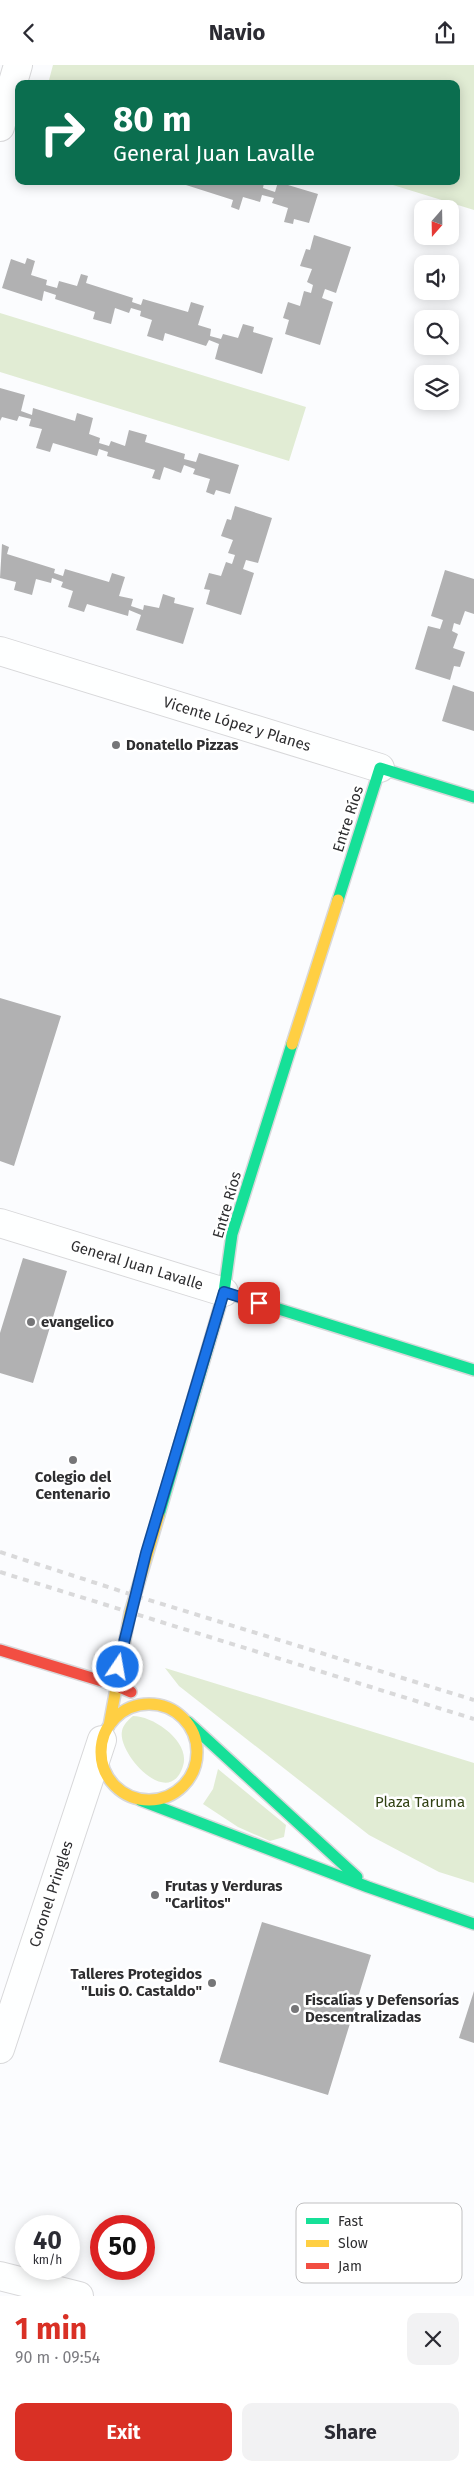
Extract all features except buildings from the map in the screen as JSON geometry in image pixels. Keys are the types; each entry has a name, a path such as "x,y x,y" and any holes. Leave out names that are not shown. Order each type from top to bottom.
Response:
{"main road":[{"name":"Vicente López y Planes","path":"380,768 474,797"},
{"name":"Entre Ríos","path":"114,1685 146,1553 224,1292 232,1234 380,768"},
{"name":"General Juan Lavalle","path":"224,1292 474,1370"},
{"path":"0,1650 114,1685 179,1714 368,1887"},
{"name":"Coronel Pringles","path":"106,1733 114,1685"},
{"path":"165,1707 149,1704 134,1706 120,1714 106,1733 101,1755 104,1771 119,1789 140,1800 368,1887 474,1924"},
{"path":"140,1800 156,1800 171,1796 184,1786 193,1773 198,1757 197,1741 190,1726 179,1714"}],"street":[{"path":"0,127 18,65"},
{"name":"Vicente López y Planes","path":"0,651 380,768"},
{"name":"General Juan Lavalle","path":"0,1223 224,1292"},
{"name":"Coronel Pringles","path":"0,2049 106,1733"},
{"path":"0,2276 79,2296"}],"green space":[{"path":"53,65 474,65 474,210 459,205 459,200 442,200 393,185 460,185 460,80 49,80"},
{"path":"0,313 306,407 289,461 0,372"},
{"name":"Plaza Taruma","path":"165,1668 474,1763 474,1883 439,1872 369,1835 179,1686"},
{"path":"133,1716 151,1720 160,1725 169,1732 182,1748 183,1766 176,1778 167,1783 156,1781 135,1764 127,1752 122,1731 123,1727"},
{"path":"218,1769 286,1825 284,1837 270,1841 238,1827 203,1804 213,1789"}],"railway":[{"path":"0,1552 474,1700"},
{"path":"0,1572 474,1719"}],"traffic: fast":[{"path":"338,900 380,768 474,797"},
{"path":"159,1515 224,1292 232,1234 292,1044"},
{"path":"224,1292 474,1370"},
{"path":"188,1722 357,1877"},
{"path":"140,1800 368,1887 474,1924"}],"traffic: slow":[{"path":"292,1044 338,900"},
{"path":"109,1726 130,1613 159,1515"},
{"path":"149,1704 167,1708 183,1718 193,1734 197,1752 193,1770 183,1786 167,1796 149,1800 131,1796 115,1786 105,1770 101,1752 105,1734 115,1718 131,1708 149,1704"}],"traffic: jam":[{"path":"0,1650 115,1685 131,1692"}],"place":[{"name":"Donatello Pizzas","path":"116,745"},
{"name":"evangelico","path":"31,1322"},
{"name":"Colegio del Centenario","path":"73,1460"},
{"name":"Frutas y Verduras \"Carlitos\"","path":"155,1895"},
{"name":"Talleres Protegidos \"Luis O. Castaldo\"","path":"212,1983"},
{"name":"Fiscalías y Defensorías Descentralizadas","path":"295,2009"}],"route":[{"path":"118,1667 146,1553 224,1292 259,1303"}]}
